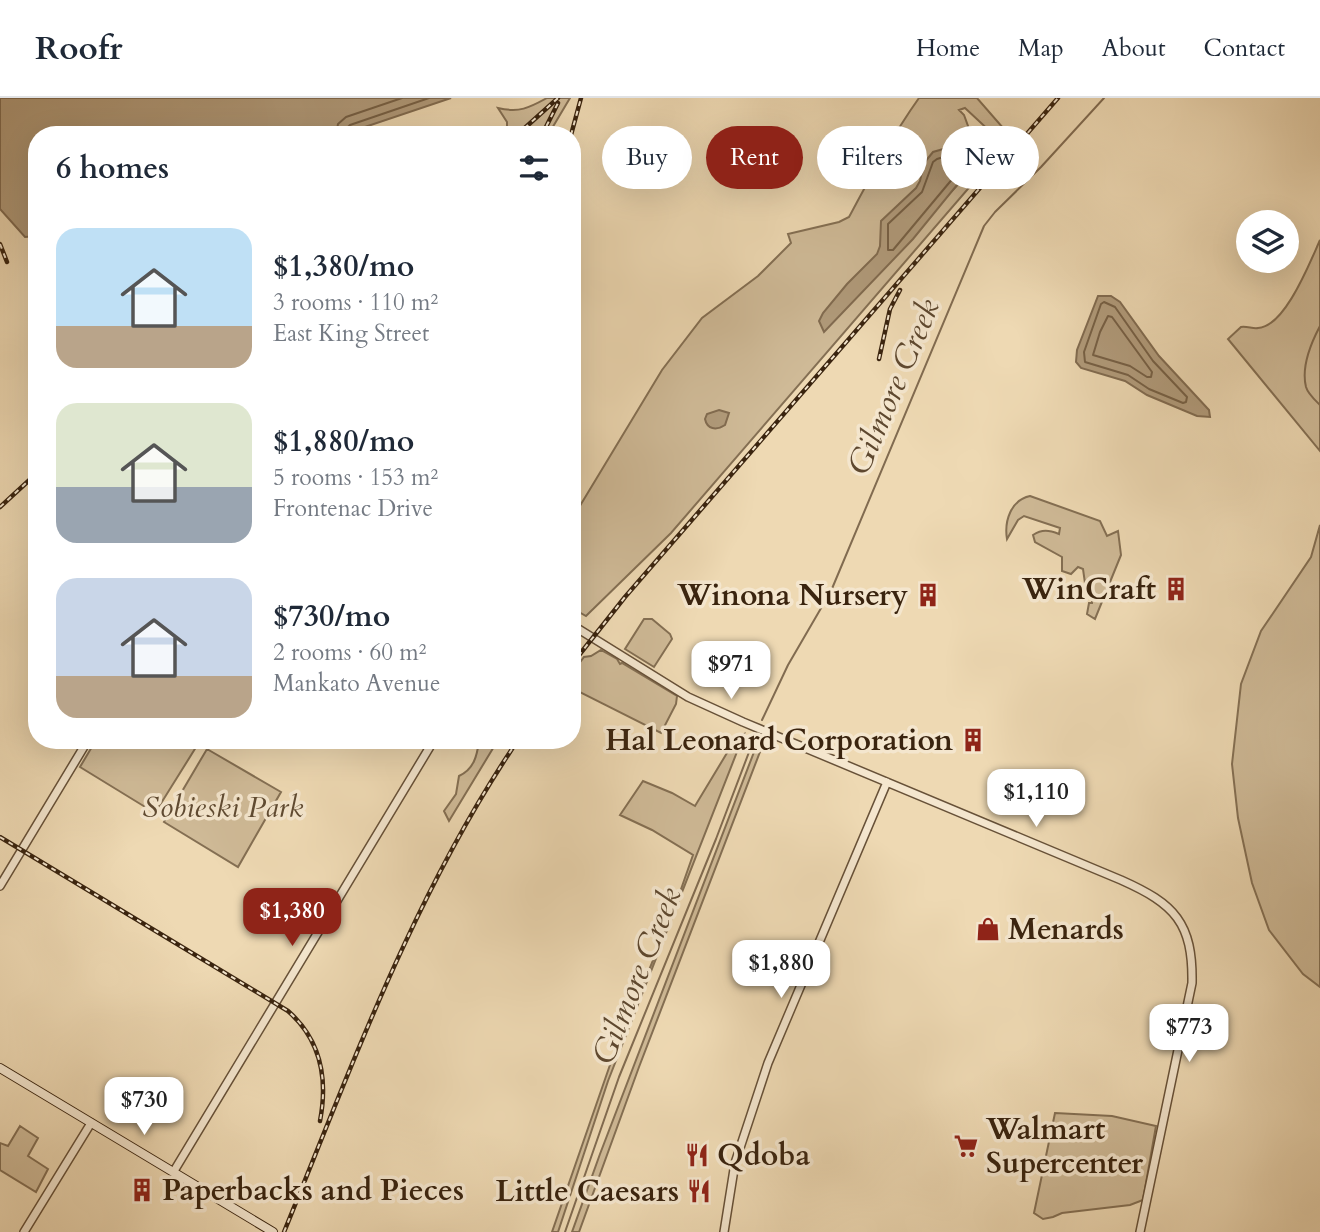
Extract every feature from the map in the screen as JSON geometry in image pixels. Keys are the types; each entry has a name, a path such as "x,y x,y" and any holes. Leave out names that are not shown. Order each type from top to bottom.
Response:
{"main road":[{"path":"0,1068 273,1232"}],"street":[{"path":"581,631 688,697 743,723 1150,892 1168,905 1188,939 1192,957 1192,983 1140,1232"},
{"path":"0,886 83,749"},
{"path":"174,1171 429,749"},
{"path":"723,1232 735,1163 768,1063 887,782"},
{"path":"24,1232 91,1123"}],"green space":[{"path":"547,98 570,98 553,126 507,126 498,108 524,109"},
{"path":"919,98 977,98 1001,126 984,126 965,108 959,110 968,126 941,126 941,170 880,268 954,189 968,189 671,533 586,616 581,613 581,504 662,370 702,318 758,276 791,243 788,234 839,222 849,217 864,189 927,189 927,126 900,126"},
{"path":"1320,240 1320,451 1228,339 1241,327 1258,328 1268,325 1278,317 1295,292"},
{"path":"1030,496 1100,521 1107,536 1118,531 1121,555 1095,619 1087,614 1089,603 1092,603 1092,587 1085,583 1083,569 1078,567 1071,574 1062,571 1062,557 1035,542 1033,535 1036,533 1046,531 1059,534 1060,528 1024,516 1018,520 1007,539 1010,512 1023,498"},
{"path":"1320,525 1320,987 1303,974 1269,930 1252,883 1238,818 1232,764 1241,684 1261,631 1311,557"},
{"path":"644,619 652,619 670,634 672,639 654,667 625,649"},
{"path":"601,650 617,659 620,664 677,696 676,704 661,733 581,693 581,661 584,657"},
{"path":"744,734 608,1081 558,1232 552,1232 611,1062 673,912 693,855 652,830 620,815 643,781 695,806 736,738"},
{"path":"759,739 763,744 579,1232 572,1232 600,1154"},
{"path":"91,749 195,749 155,813 80,767"},
{"name":"Sobieski Park","path":"207,749 281,792 238,867 164,822"},
{"path":"478,749 493,749 449,821 444,811 456,794 459,776 474,762"},
{"path":"1055,1113 1112,1116 1156,1126 1143,1200 1130,1205 1062,1213 1043,1219 1034,1213"},
{"path":"20,1126 38,1138 28,1156 48,1169 36,1192 0,1170 0,1143 8,1146"}],"water":[{"path":"0,98 451,98 368,126 28,126 28,237 25,237 0,209"},
{"path":"941,150 941,189 954,189 913,239 824,332 819,321 823,313 877,254 881,221 915,189 927,189 927,159 933,152"},
{"path":"1098,296 1111,296 1120,302 1159,356 1209,410 1210,417 1197,416 1147,395 1125,381 1081,368 1076,362 1077,350"},
{"path":"719,410 729,413 725,425 712,428 705,419 707,414"}],"waterway":[{"name":"Gilmore Creek","path":"762,720 788,665 831,591 984,226 1104,98"},
{"path":"1320,326 1313,340 1305,371 1308,392 1320,405"},
{"name":"Gilmore Creek","path":"565,1232 619,1077 754,739"}],"railway":[{"path":"527,126 558,98"},
{"path":"573,126 581,98"},
{"path":"581,653 625,597 1058,98"},
{"path":"546,126 558,103"},
{"path":"0,244 7,262"},
{"path":"879,359 890,309 900,290"},
{"path":"0,507 28,481"},
{"path":"284,1232 361,1042 417,918 481,798 512,749"},
{"path":"0,837 288,1011 299,1022 315,1047 322,1075 320,1121"}],"place":[{"name":"WinCraft","path":"1176,589"},
{"name":"Winona Nursery","path":"928,595"},
{"name":"Hal Leonard Corporation","path":"973,740"},
{"name":"Menards","path":"988,929"},
{"name":"Walmart Supercenter","path":"966,1146"},
{"name":"Qdoba","path":"697,1155"},
{"name":"Paperbacks and Pieces","path":"142,1190"},
{"name":"Little Caesars","path":"699,1191"}]}
